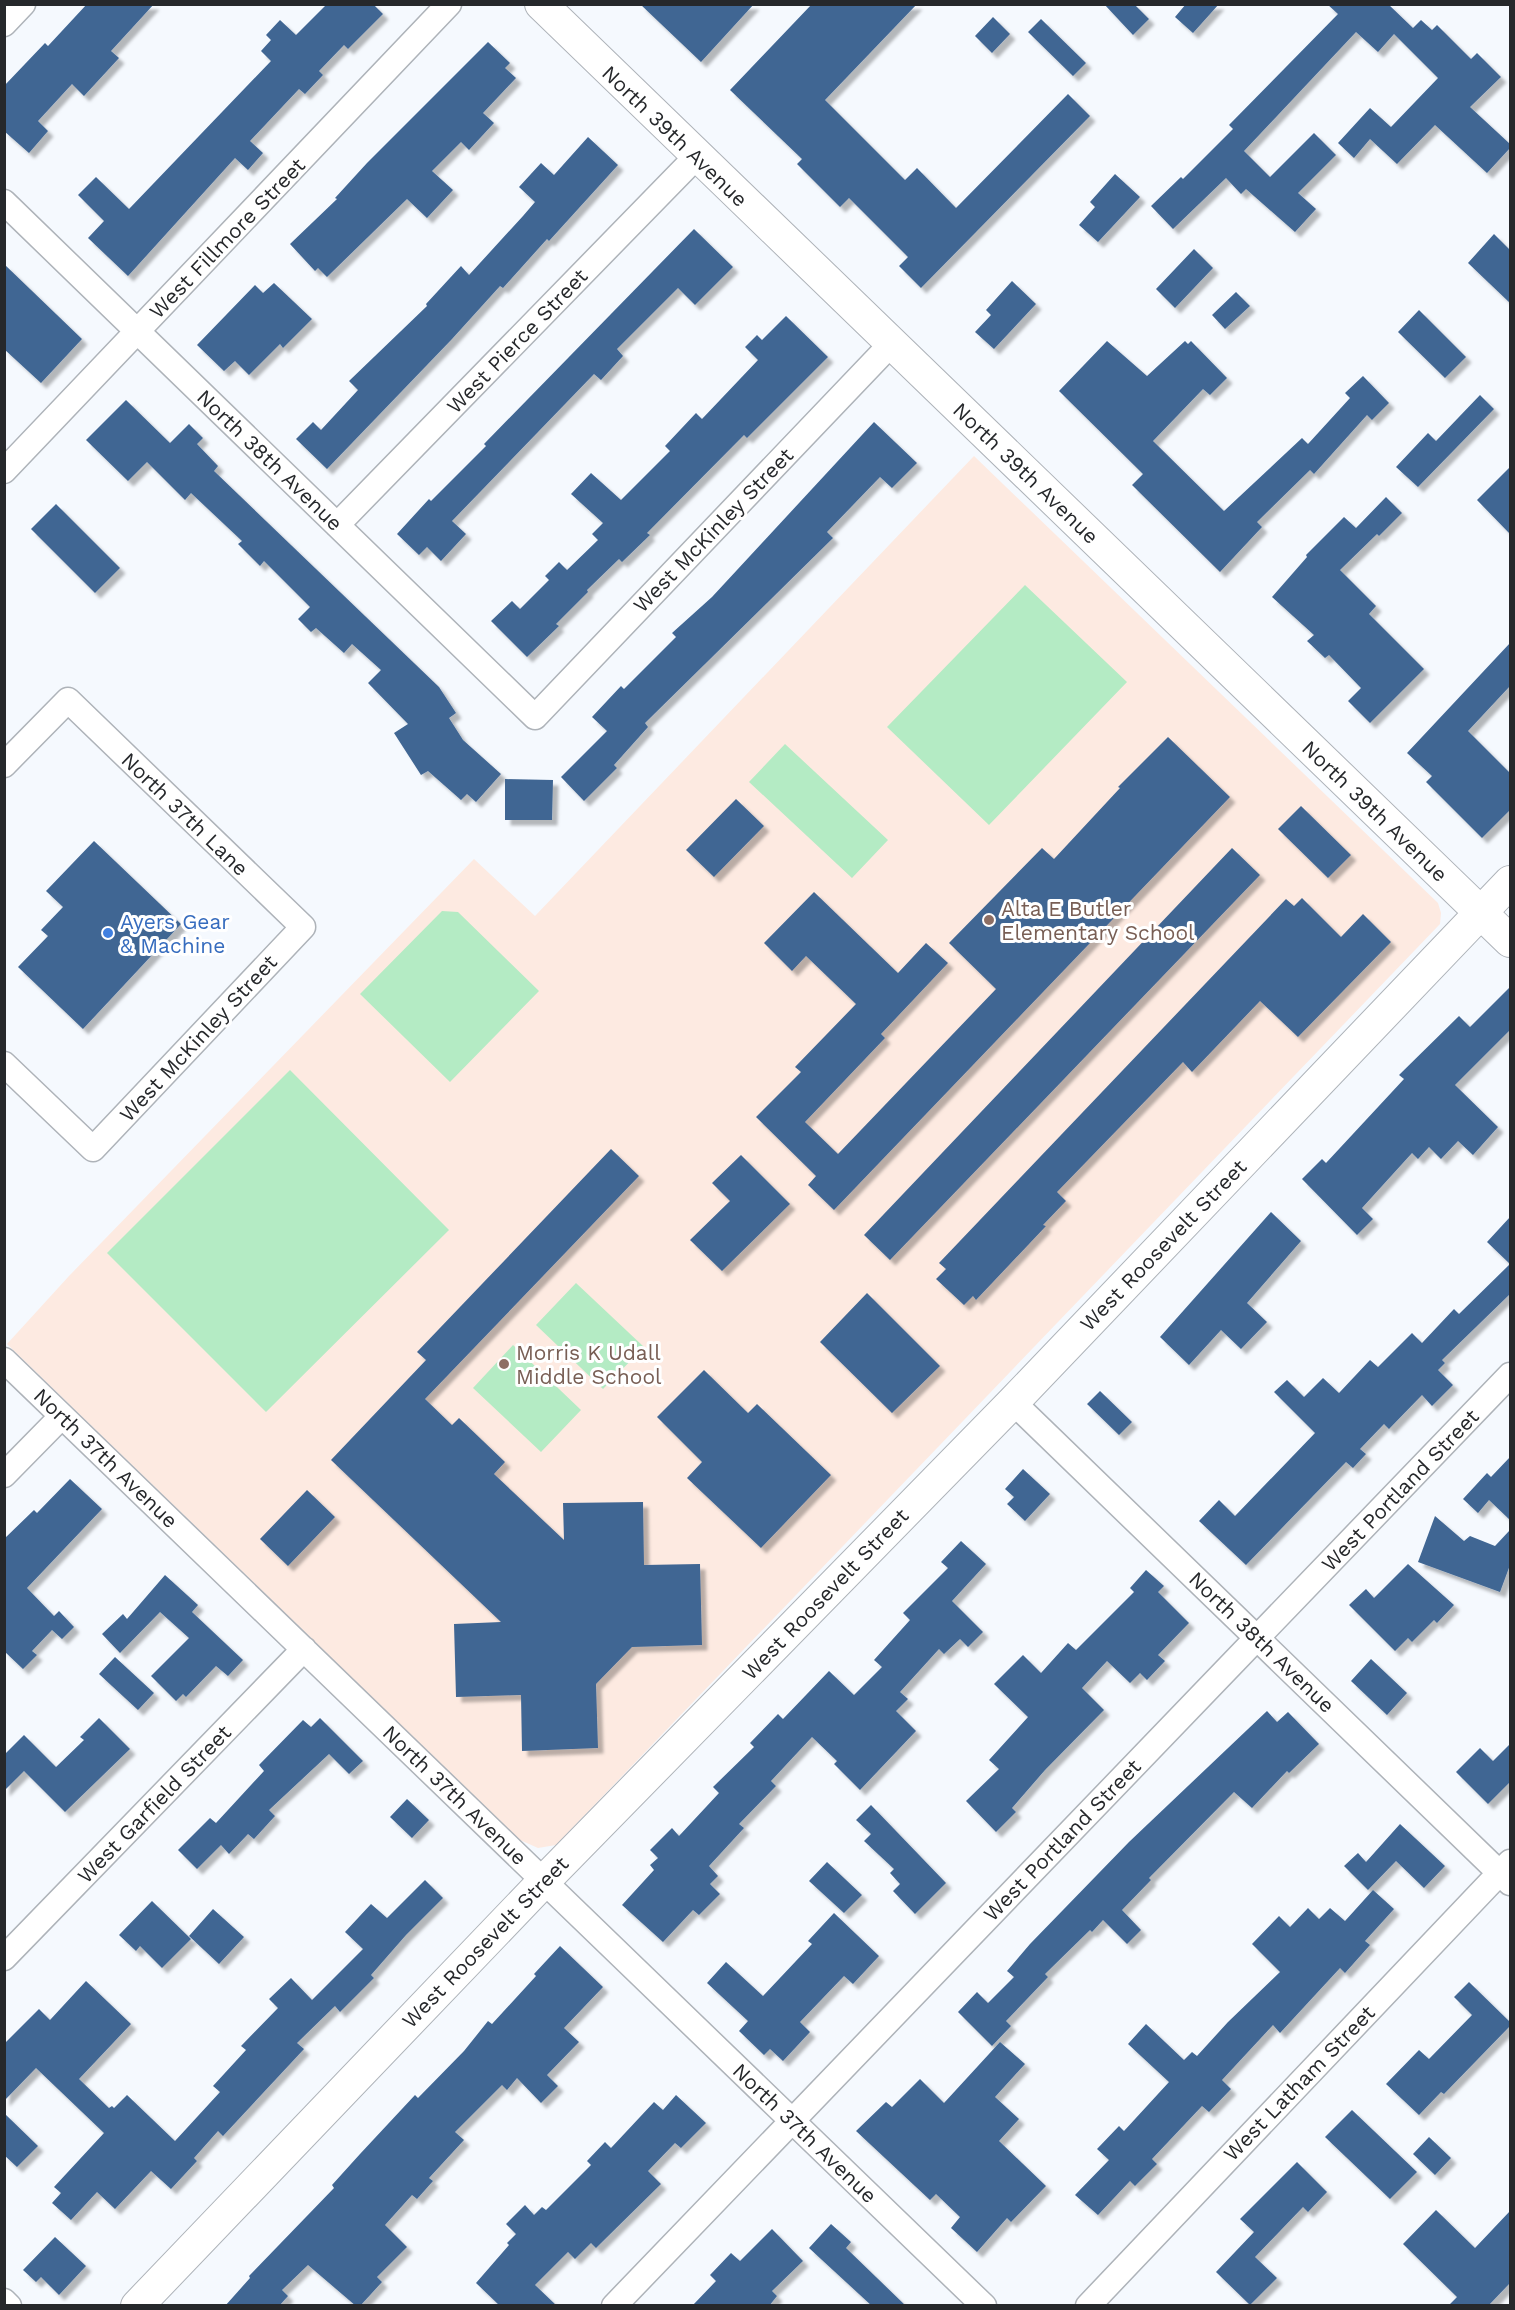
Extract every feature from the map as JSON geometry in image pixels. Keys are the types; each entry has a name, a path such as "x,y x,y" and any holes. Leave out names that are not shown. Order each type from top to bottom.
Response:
{"street":[{"path":"4,24 23,4"},
{"name":"West Fillmore Street","path":"4,471 449,4"},
{"name":"North 39th Avenue","path":"541,4 696,157 892,343 1510,941"},
{"name":"West Pierce Street","path":"337,525 696,157"},
{"name":"North 38th Avenue","path":"4,202 535,717"},
{"name":"West McKinley Street","path":"535,717 892,343"},
{"name":"North 37th Lane","path":"4,765 68,700 303,927"},
{"name":"West Roosevelt Street","path":"137,2306 544,1881 1013,1402 1510,882"},
{"name":"West McKinley Street","path":"4,1064 93,1149 303,927"},
{"name":"North 37th Avenue","path":"4,1360 984,2306"},
{"name":"West Portland Street","path":"614,2306 1510,1375"},
{"name":"North 38th Avenue","path":"1013,1402 1257,1638 1507,1872"},
{"path":"4,1475 62,1416"},
{"name":"West Garfield Street","path":"4,1958 304,1649"},
{"name":"West Latham Street","path":"1088,2306 1507,1872"},
{"path":"4,2301 9,2306"}],"shaded area":[{"path":"974,456 1438,903 1441,913 1440,924 556,1845 538,1848 520,1840 7,1344 69,1276 474,859 535,916"}],"green space":[{"path":"1025,585 1127,682 989,825 887,727"},
{"path":"785,744 888,840 852,878 749,782"},
{"path":"442,911 458,912 539,991 450,1082 360,994"},
{"path":"290,1070 449,1230 266,1412 107,1253"},
{"path":"576,1283 644,1347 603,1389 536,1325"},
{"path":"513,1345 581,1410 541,1452 473,1388"}],"building":[{"path":"87,4 154,4 111,51 119,58 84,96 72,84 38,121 48,131 29,153 4,131 4,86 45,43 48,46"},
{"path":"327,4 373,4 383,14 348,49 344,45 319,71 323,75 305,94 299,89 250,141 263,153 248,170 235,158 128,276 88,238 104,221 78,195 96,177 129,209 271,61 261,51 271,40 266,35 280,20 296,35"},
{"path":"640,4 754,4 701,62"},
{"path":"812,4 917,4 825,100 905,180 917,168 956,208 1068,94 1090,116 921,288 899,266 908,257 849,198 840,207 797,164 802,159 730,90"},
{"path":"1104,4 1134,4 1149,19 1133,35"},
{"path":"1186,4 1219,4 1193,33 1175,17"},
{"path":"1327,4 1388,4 1413,28 1421,20 1432,30 1437,25 1471,59 1477,53 1501,77 1470,107 1510,144 1510,148 1487,173 1435,125 1397,164 1370,139 1354,158 1338,143 1370,108 1391,127 1438,78 1394,34 1378,52 1356,32 1244,151 1270,177 1314,133 1336,155 1298,193 1316,209 1295,232 1246,189 1241,194 1226,178 1173,229 1151,206 1181,177 1183,179 1233,129 1229,125 1338,14"},
{"path":"993,17 1010,34 992,53 975,36"},
{"path":"1041,19 1086,63 1073,76 1028,32"},
{"path":"488,42 510,63 505,68 516,78 483,113 494,123 469,150 461,142 432,171 453,190 427,218 407,199 327,277 318,268 315,271 290,244 337,199 335,198 367,163"},
{"path":"588,137 618,165 549,241 547,239 503,288 500,286 327,469 296,439 313,422 321,430 358,390 349,381 427,306 426,304 461,266 469,275 523,216 535,202 519,187 541,163 554,175"},
{"path":"1115,174 1140,197 1098,242 1079,225 1095,207 1090,202"},
{"path":"694,229 733,267 695,305 678,288 617,349 623,356 601,380 594,374 452,521 466,534 441,561 427,547 419,555 397,534 429,499 431,501 486,446 484,444"},
{"path":"1494,234 1510,250 1510,303 1468,263"},
{"path":"1194,249 1213,268 1175,308 1156,289"},
{"path":"4,264 82,339 41,383 4,349"},
{"path":"1012,281 1036,304 994,349 975,332 991,315 986,310"},
{"path":"274,283 312,319 283,348 280,344 249,375 235,361 224,371 197,345 255,285 263,293"},
{"path":"1236,292 1250,306 1225,329 1212,315"},
{"path":"1419,310 1466,357 1445,378 1398,332"},
{"path":"786,316 828,357 747,438 744,435 647,533 650,535 622,562 619,559 587,590 588,592 556,624 559,626 527,657 491,621 512,601 520,609 549,580 545,576 559,562 567,570 598,540 592,534 603,523 571,494 591,473 621,500 670,451 665,446 696,413 702,419 758,360 745,347 757,335 762,340"},
{"path":"1107,341 1147,376 1185,341 1188,344 1191,341 1227,378 1210,395 1203,389 1153,441 1224,511 1302,438 1308,444 1350,398 1345,393 1363,376 1389,403 1372,420 1367,415 1314,474 1310,470 1257,522 1262,527 1220,572 1132,485 1143,474 1059,391"},
{"path":"1480,395 1494,409 1418,487 1396,467 1428,433 1436,441"},
{"path":"126,400 170,443 189,424 203,438 197,444 218,466 214,471 439,687 456,713 449,718 463,740 501,774 476,802 467,794 461,800 428,771 421,775 394,733 408,724 368,683 381,670 352,644 344,653 316,628 311,632 298,619 310,607 264,561 260,566 238,544 242,541 191,493 185,500 147,462 128,481 86,440"},
{"path":"874,422 917,463 892,488 880,477 827,532 833,538 645,723 648,727 614,765 617,768 584,801 561,777 607,731 592,717 621,686 624,689 676,637 672,633 712,597"},
{"path":"1510,467 1510,534 1477,500"},
{"path":"1386,497 1402,513 1340,570 1376,606 1369,614 1424,669 1370,723 1348,701 1361,688 1329,655 1325,658 1307,641 1314,635 1272,597 1307,557 1306,555 1344,517 1356,528"},
{"path":"56,504 120,568 95,593 31,529"},
{"path":"1510,643 1510,686 1468,731 1510,773 1510,810 1482,838 1426,782 1432,776 1407,753"},
{"path":"1168,737 1230,797 834,1210 808,1185 816,1176 756,1117 801,1072 795,1067 856,1004 806,956 792,971 764,943 814,892 898,973 926,943 948,963 881,1034 885,1038 805,1122 838,1154 996,989 949,943 1042,848 1054,859 1120,788 1118,787"},
{"path":"505,779 553,780 552,820 505,820"},
{"path":"736,799 764,826 714,877 686,850"},
{"path":"1301,806 1351,855 1328,878 1278,829"},
{"name":"Ayers Gear & Machine","path":"94,841 181,924 83,1029 18,967 48,936 41,930 63,907 46,891"},
{"path":"1232,848 1260,875 890,1260 864,1235"},
{"path":"1302,898 1341,937 1363,914 1391,942 1298,1037 1260,1001 1192,1072 1183,1062 1057,1192 1066,1201 1043,1225 1046,1226 976,1300 973,1296 964,1305 936,1279 946,1269 939,1263 1286,899 1294,906"},
{"path":"1510,987 1510,1030 1455,1085 1498,1127 1473,1155 1458,1141 1441,1159 1429,1147 1418,1159 1412,1153 1362,1208 1373,1219 1357,1235 1302,1179 1322,1159 1326,1163 1404,1079 1399,1075 1459,1016 1470,1027"},
{"path":"611,1149 639,1176 425,1399 452,1425 459,1418 505,1462 494,1474 564,1540 563,1503 643,1502 644,1565 700,1564 702,1645 632,1647 596,1684 598,1748 522,1751 521,1695 456,1697 454,1624 501,1622 331,1460 426,1360 417,1352"},
{"path":"741,1155 790,1204 722,1271 690,1240 730,1201 712,1183"},
{"path":"1271,1212 1301,1241 1247,1303 1267,1322 1241,1349 1221,1330 1189,1365 1160,1337"},
{"path":"1510,1217 1510,1264 1487,1242"},
{"path":"1510,1264 1510,1294 1442,1360 1445,1363 1438,1370 1453,1385 1432,1406 1422,1395 1389,1429 1384,1424 1360,1449 1366,1454 1353,1468 1346,1462 1246,1565 1199,1521 1219,1500 1235,1516 1315,1433 1274,1392 1287,1380 1304,1397 1323,1378 1339,1393 1370,1360 1378,1367 1412,1333 1422,1343 1454,1309 1459,1314"},
{"path":"867,1293 940,1366 892,1413 820,1342"},
{"path":"704,1370 748,1413 757,1404 831,1475 761,1548 687,1478 702,1462 657,1417"},
{"path":"1100,1391 1132,1422 1119,1435 1087,1404"},
{"path":"1510,1457 1510,1520 1489,1500 1478,1513 1463,1499 1487,1473 1491,1477"},
{"path":"1023,1469 1050,1494 1025,1521 1007,1504 1014,1497 1005,1489"},
{"path":"70,1479 102,1509 27,1588 54,1616 59,1611 74,1627 62,1639 52,1630 32,1651 37,1655 23,1669 4,1651 4,1539 34,1510 37,1513"},
{"path":"307,1490 335,1517 288,1566 260,1539"},
{"path":"1435,1516 1464,1541 1470,1536 1495,1546 1510,1530 1510,1565 1500,1592 1418,1562"},
{"path":"961,1541 986,1564 952,1601 983,1632 968,1647 960,1639 944,1654 939,1649 900,1692 908,1699 896,1711 916,1731 860,1790 834,1764 837,1761 812,1737 771,1781 776,1786 739,1824 744,1828 709,1866 718,1876 710,1884 720,1894 699,1915 693,1910 663,1942 622,1905 654,1870 650,1865 658,1858 650,1850 672,1828 679,1836 719,1793 713,1787 754,1747 750,1743 778,1714 783,1719 829,1671 854,1695 882,1667 874,1660 910,1620 903,1613 948,1568 941,1562"},
{"path":"1408,1564 1454,1605 1437,1623 1434,1620 1412,1642 1408,1638 1395,1651 1349,1605 1366,1589 1374,1598"},
{"path":"1146,1570 1164,1586 1158,1592 1189,1623 1158,1655 1165,1661 1147,1680 1140,1673 1130,1683 1107,1661 1082,1688 1104,1710 1045,1770 1012,1808 1016,1812 996,1832 966,1801 999,1769 989,1760 1028,1717 994,1684 1023,1655 1041,1673 1068,1643 1076,1650 1134,1592 1130,1588"},
{"path":"165,1575 198,1605 192,1612 243,1660 228,1676 216,1666 186,1697 183,1694 176,1701 151,1676 189,1638 160,1612 120,1653 102,1634 123,1614 127,1619"},
{"path":"115,1657 154,1693 138,1710 99,1674"},
{"path":"1371,1659 1407,1693 1387,1715 1351,1681"},
{"path":"1267,1711 1277,1722 1288,1712 1319,1744 1289,1773 1287,1771 1252,1808 1234,1792 1149,1878 1151,1880 1122,1910 1141,1930 1127,1944 1103,1920 1092,1932 1090,1930 1045,1974 1048,1977 1006,2021 1011,2026 992,2046 958,2012 977,1992 988,2003 1014,1977 1007,1971 1030,1944 1129,1842"},
{"path":"99,1718 130,1749 65,1812 24,1771 4,1791 4,1755 24,1735 56,1767 84,1740 80,1737"},
{"path":"320,1718 363,1761 349,1774 329,1754 269,1810 275,1816 254,1839 248,1834 229,1854 221,1845 197,1869 178,1850 210,1818 216,1823 264,1771 259,1765 303,1720 311,1727"},
{"path":"1510,1744 1510,1782 1488,1804 1456,1772 1480,1748 1493,1761"},
{"path":"407,1799 429,1820 412,1838 390,1817"},
{"path":"871,1805 946,1883 915,1914 893,1891 900,1884 890,1873 894,1869 864,1841 871,1834 856,1820"},
{"path":"1400,1824 1445,1866 1424,1888 1396,1861 1368,1890 1344,1866 1358,1853 1366,1862"},
{"path":"827,1862 862,1895 844,1913 809,1881"},
{"path":"425,1880 443,1898 406,1935 371,1975 374,1978 340,2012 335,2006 297,2043 304,2049 223,2136 218,2131 194,2158 197,2161 171,2189 151,2171 115,2209 97,2192 71,2220 52,2203 61,2193 54,2187 104,2133 36,2068 4,2101 4,2044 39,2009 50,2020 86,1981 131,2024 79,2079 109,2108 112,2106 114,2108 127,2095 175,2141 220,2092 213,2086 246,2050 241,2046 278,2008 269,1999 291,1978 312,2000 363,1949 345,1932 371,1904 387,1918"},
{"path":"1373,1890 1394,1909 1365,1941 1370,1945 1345,1973 1340,1968 1280,2033 1273,2025 1222,2080 1231,2089 1209,2112 1202,2106 1152,2159 1157,2164 1135,2186 1130,2181 1098,2215 1075,2195 1109,2160 1097,2149 1119,2126 1124,2131 1169,2082 1128,2044 1146,2024 1184,2060 1192,2052 1197,2056 1228,2022 1280,1972 1252,1944 1279,1916 1290,1927 1308,1908 1319,1919 1330,1908 1345,1921"},
{"path":"152,1901 191,1939 162,1968 140,1946 136,1951 119,1935"},
{"path":"213,1909 244,1937 219,1964 189,1936"},
{"path":"834,1913 879,1956 853,1984 844,1976 800,2022 810,2032 783,2061 770,2049 764,2055 739,2031 748,2021 707,1983 726,1962 763,1996 812,1944 808,1941"},
{"path":"560,1946 603,1987 564,2028 579,2042 547,2075 558,2086 541,2103 517,2078 507,2090 502,2085 455,2132 464,2140 429,2178 433,2181 417,2199 412,2195 385,2225 407,2247 377,2277 382,2282 360,2306 356,2306 308,2265 282,2290 288,2296 279,2306 225,2306 250,2278 249,2276 334,2188 332,2185 360,2154 415,2095 418,2098 464,2051 488,2021 492,2024"},
{"path":"1469,1982 1510,2022 1510,2026 1444,2094 1441,2092 1419,2115 1386,2084 1419,2050 1429,2059 1472,2015 1454,1997"},
{"path":"1000,2042 1025,2064 995,2097 1019,2119 999,2141 1046,2186 1011,2222 1007,2218 977,2252 951,2228 960,2217 936,2194 930,2200 856,2131 886,2102 892,2107 920,2079 944,2103"},
{"path":"676,2095 706,2123 681,2148 675,2143 648,2171 661,2184 596,2248 591,2243 575,2259 568,2252 535,2285 557,2306 500,2306 476,2283 516,2234 506,2224 525,2205 534,2215 542,2207 546,2210 591,2165 587,2161 605,2142 611,2148 654,2102 663,2110"},
{"path":"1352,2110 1417,2172 1390,2199 1325,2137"},
{"path":"4,2113 38,2146 17,2167 4,2155"},
{"path":"1429,2137 1451,2158 1435,2175 1413,2154"},
{"path":"1297,2162 1327,2192 1308,2212 1303,2207 1255,2257 1277,2278 1250,2305 1216,2272 1254,2232 1240,2219"},
{"path":"1436,2210 1475,2248 1510,2211 1510,2283 1488,2306 1448,2306 1457,2297 1403,2244"},
{"path":"831,2224 851,2242 846,2248 906,2306 872,2306 809,2248"},
{"path":"772,2229 803,2261 772,2291 777,2296 769,2306 692,2306 716,2281 710,2275 731,2253 740,2261"},
{"path":"55,2237 86,2266 59,2295 41,2277 36,2282 23,2270"}],"place":[{"name":"Alta E Butler Elementary School","path":"989,920"},
{"name":"Ayers Gear & Machine","path":"108,933"},
{"name":"Morris K Udall Middle School","path":"504,1364"}]}
